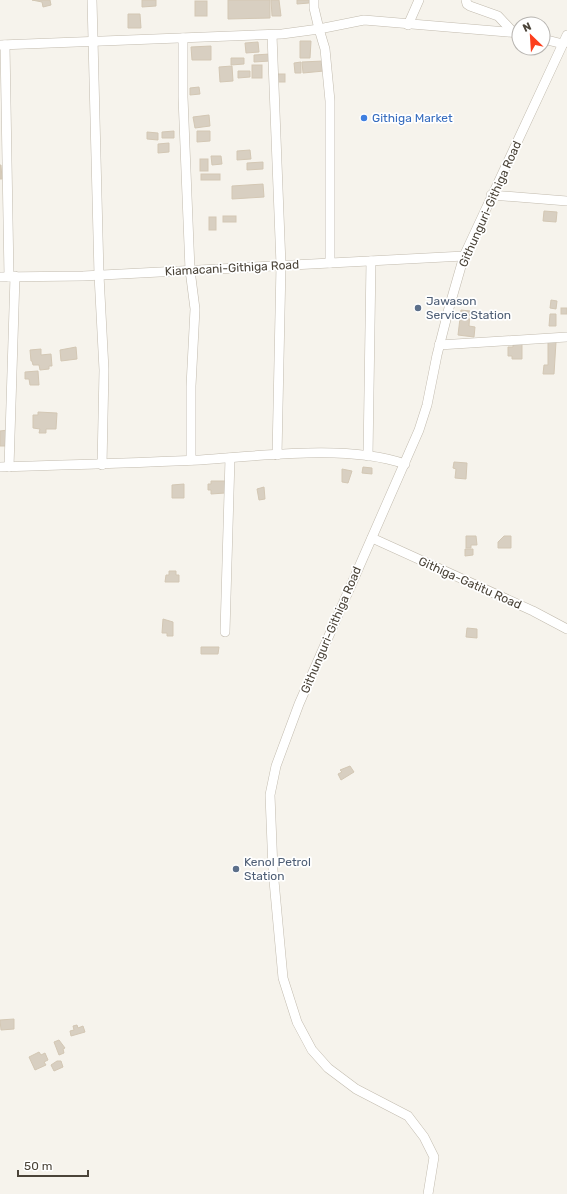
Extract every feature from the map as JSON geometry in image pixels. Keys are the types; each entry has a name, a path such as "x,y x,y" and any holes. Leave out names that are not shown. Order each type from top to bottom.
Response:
{"street":[{"path":"92,0 99,275 104,370 102,465"},
{"path":"314,0 314,8 325,49 330,101 330,263"},
{"path":"408,25 418,0"},
{"path":"466,0 467,4 470,6 498,16 511,28"},
{"path":"405,464 388,458 349,454 277,455 102,465 4,467 8,277 3,45 272,35 319,29 364,20 408,25 511,32"},
{"path":"272,35 281,265 277,455"},
{"name":"Githunguri-Githiga Road","path":"428,1194 434,1157 424,1137 408,1116 356,1089 328,1068 312,1050 297,1022 284,978 274,870 270,795 276,766 316,663 419,430 427,406 439,345 464,256 491,195 567,35"},
{"path":"183,38 183,97 190,270 195,309 191,386 191,460"},
{"path":"551,41 563,44"},
{"path":"491,195 567,201"},
{"name":"Kiamacani-Githiga Road","path":"8,277 99,275 464,256"},
{"path":"368,456 371,261"},
{"path":"439,345 567,337"},
{"path":"225,632 230,458"},
{"name":"Githiga-Gatitu Road","path":"372,538 533,611 567,629"}],"building":[{"path":"32,0 50,0 51,5 43,7 42,2"},
{"path":"142,0 156,0 156,6 142,7"},
{"path":"228,0 270,0 270,18 228,19"},
{"path":"271,0 279,0 281,16 272,16"},
{"path":"297,0 309,0 309,3 297,4"},
{"path":"195,1 207,1 207,16 195,16"},
{"path":"128,14 140,14 141,28 128,28"},
{"path":"300,41 311,41 310,58 300,58"},
{"path":"258,42 259,52 246,53 245,43"},
{"path":"211,46 211,60 192,60 191,47"},
{"path":"270,54 270,61 254,62 254,55"},
{"path":"231,58 244,58 244,64 231,65"},
{"path":"323,61 324,71 303,73 302,62"},
{"path":"301,62 301,73 295,73 294,63"},
{"path":"252,65 262,65 262,78 252,78"},
{"path":"232,66 233,81 220,82 219,67"},
{"path":"238,71 250,71 250,77 238,78"},
{"path":"276,74 285,74 285,82 276,82"},
{"path":"199,87 200,94 190,95 190,88"},
{"path":"209,115 210,126 195,128 193,117"},
{"path":"174,131 174,138 162,138 162,132"},
{"path":"197,131 210,131 210,141 197,142"},
{"path":"147,132 158,133 158,140 147,139"},
{"path":"169,143 169,152 158,153 158,144"},
{"path":"250,150 251,159 237,160 237,151"},
{"path":"211,156 221,156 222,164 212,165"},
{"path":"200,159 208,159 208,171 200,171"},
{"path":"263,162 263,169 247,170 247,163"},
{"path":"1,165 2,179 0,179"},
{"path":"201,174 220,174 220,180 201,180"},
{"path":"263,184 264,197 232,199 232,186"},
{"path":"544,211 557,212 556,222 543,221"},
{"path":"223,216 236,216 236,222 223,222"},
{"path":"209,217 216,217 216,230 209,230"},
{"path":"551,300 557,301 556,309 550,308"},
{"path":"561,308 567,308 567,314 561,314"},
{"path":"461,310 470,311 469,326 475,327 474,337 458,335"},
{"path":"550,314 556,314 556,326 549,326"},
{"path":"548,342 556,342 554,374 543,374 544,365 548,365"},
{"path":"513,344 522,344 522,359 512,359 512,356 508,356 508,347 513,347"},
{"path":"76,347 77,359 61,361 60,350"},
{"path":"41,349 41,355 51,354 52,366 49,366 49,369 40,370 39,365 33,365 31,361 30,350"},
{"path":"38,371 39,385 30,385 29,379 25,379 25,372"},
{"path":"38,412 57,413 56,429 46,429 46,433 39,433 40,429 33,428 33,415 38,415"},
{"path":"8,430 6,446 0,446 0,431"},
{"path":"454,462 467,463 466,479 455,478 456,469 453,468"},
{"path":"363,467 372,468 372,474 362,473"},
{"path":"342,469 352,471 348,483 342,482"},
{"path":"211,481 225,481 225,493 211,494 211,490 208,490 208,484 211,484"},
{"path":"184,484 184,498 172,498 172,485"},
{"path":"264,487 265,499 259,500 257,489"},
{"path":"466,536 476,536 477,545 471,545 471,548 466,548"},
{"path":"504,536 511,536 511,548 498,548 498,542"},
{"path":"465,549 473,549 473,555 465,556"},
{"path":"169,571 176,571 176,575 179,575 179,582 165,582 166,575 169,575"},
{"path":"163,619 173,622 173,636 167,636 167,633 162,633"},
{"path":"467,628 477,629 477,638 466,637"},
{"path":"201,647 219,647 218,654 201,654"},
{"path":"350,766 354,772 341,780 338,774 342,772 340,770"},
{"path":"14,1019 14,1029 1,1030 0,1020"},
{"path":"77,1025 78,1028 83,1026 85,1032 71,1036 70,1031 74,1030 73,1026"},
{"path":"59,1040 65,1048 63,1049 64,1053 59,1055 54,1042"},
{"path":"39,1052 41,1055 45,1053 48,1060 44,1062 46,1065 35,1070 29,1057"},
{"path":"57,1061 61,1061 63,1067 54,1071 51,1065"}],"place":[{"name":"Githiga Market","path":"364,118"},
{"name":"Jawason Service Station","path":"418,308"},
{"name":"Kenol Petrol Station","path":"236,869"}]}
